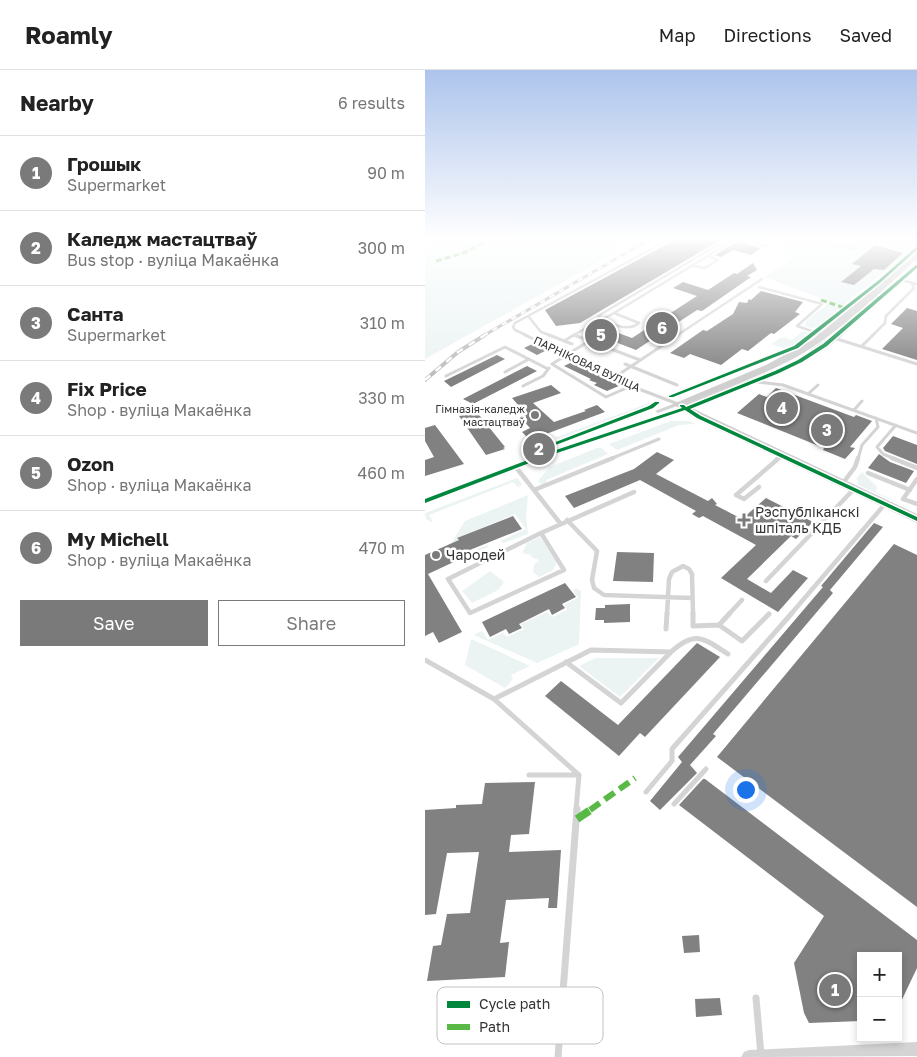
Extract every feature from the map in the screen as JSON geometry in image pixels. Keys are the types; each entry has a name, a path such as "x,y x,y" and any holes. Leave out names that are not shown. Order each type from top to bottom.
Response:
{"street":[{"path":"682,406 784,360 808,347 884,285"},
{"path":"425,501 515,466 682,406 756,382 801,361 834,338 895,285"},
{"path":"823,334 834,338"},
{"name":"ПАРНІКОВАЯ ВУЛІЦА","path":"682,406 699,417 917,519"},
{"path":"749,1057 917,1049"}],"lane":[{"path":"572,344 541,332 527,316 584,285"},
{"path":"614,313 639,323 631,329 603,320 598,316 650,285"},
{"path":"564,341 603,320 660,285"},
{"path":"615,377 753,285"},
{"path":"759,287 822,304 797,326 823,334"},
{"path":"862,346 885,323 886,316 915,289"},
{"path":"639,292 645,294"},
{"name":"ПАРНІКОВАЯ ВУЛІЦА","path":"527,316 515,324 513,328 631,386 682,406"},
{"path":"574,335 639,360"},
{"path":"834,338 917,364"},
{"path":"523,386 543,376 552,364 589,341"},
{"path":"446,376 505,347 549,369"},
{"path":"505,372 529,359"},
{"path":"552,364 606,397 631,386"},
{"path":"625,364 677,385"},
{"path":"777,372 775,379 783,385"},
{"path":"756,382 783,385 809,393 867,417 876,418 917,433"},
{"path":"809,393 818,385"},
{"path":"784,391 790,387"},
{"path":"854,410 862,401"},
{"path":"842,484 855,467 862,445 878,427 876,418"},
{"path":"896,425 877,447 883,454 917,468"},
{"path":"534,490 659,439"},
{"path":"759,487 745,499 736,495 774,460 782,456"},
{"path":"515,466 560,524"},
{"path":"869,473 910,490"},
{"path":"917,479 903,499 917,504"},
{"path":"766,581 854,489"},
{"path":"541,533 564,570 470,613 448,579 567,520 634,492"},
{"path":"646,792 672,761 672,749 885,504"},
{"path":"567,520 597,551 592,580 594,588 604,595 693,598"},
{"path":"666,629 669,579 672,572 683,566 689,569 692,574 693,626 719,625 742,641 769,614"},
{"path":"719,625 742,600"},
{"path":"565,662 621,703 683,640 692,637 702,638 728,654"},
{"path":"494,699 591,650 671,652"},
{"path":"425,660 494,699 579,775"},
{"path":"674,804 707,768"},
{"path":"529,775 579,775"},
{"path":"563,987 579,775"},
{"path":"756,998 761,1056"},
{"path":"558,1057 559,1044"}],"shaded area":[{"path":"425,285 557,285 425,359"},
{"path":"786,285 868,285 842,306"},
{"path":"828,304 842,308 816,329 805,326 807,320"},
{"path":"803,331 811,334 790,348 787,349 771,344 782,337 792,340"},
{"path":"652,402 648,407 560,440 554,438"},
{"path":"671,421 689,421 695,424 679,425 617,450 609,444"},
{"path":"597,448 602,448 608,454 546,480 547,483 542,485 538,481 550,467"},
{"path":"862,472 877,487 876,492 917,512 858,485 858,480 856,479"},
{"path":"517,478 522,484 521,486 518,487 513,482 429,515 433,522 426,519 425,514 428,512"},
{"path":"528,495 526,517 528,534 504,543 500,541 526,529 515,514 457,538 465,553 488,545 489,547 461,557 452,542 465,521"},
{"path":"540,537 557,562 553,570 539,577 533,572 534,565 539,560 531,557 532,555 522,553 527,543"},
{"path":"490,571 504,582 498,590 472,603 462,591"},
{"path":"576,588 581,591 579,644 575,646 537,663 474,635 482,631 488,640 503,633 507,637 524,629 521,624 547,612 552,617 567,610 565,604 578,598 573,590"},
{"path":"471,639 530,666 511,675 513,679 505,688 465,665"},
{"path":"596,658 659,658 620,697 579,666"}],"building":[{"path":"591,285 644,285 580,323 556,326 545,310"},
{"path":"678,285 693,285 708,290 716,285 739,285 702,311 697,310 636,350 592,333 602,327 632,338 697,296 673,288"},
{"path":"761,291 803,302 795,312 800,314 748,351 742,349 721,365 690,354 684,358 670,353 703,330 707,331 733,314 739,302 747,303 749,299 751,300"},
{"path":"907,308 917,311 917,360 882,349 903,328 891,324"},
{"path":"534,343 547,350 537,355 524,348"},
{"path":"497,355 505,359 451,387 444,381"},
{"path":"572,362 621,385 607,391 594,385 597,383 564,366"},
{"path":"527,366 537,371 473,404 463,399"},
{"path":"551,385 561,393 533,403 554,422 586,411 584,410 597,405 605,412 530,440 522,432 530,428 520,417 526,414 512,398"},
{"path":"776,388 854,417 856,415 872,421 850,447 855,448 845,459 823,450 824,448 737,413 759,394 767,397"},
{"path":"476,411 505,449 486,455 459,416"},
{"path":"435,425 464,464 425,476 425,460 434,457 425,441 425,428"},
{"path":"893,436 917,445 917,464 885,451 883,448"},
{"path":"657,452 674,460 656,474 708,501 712,498 717,504 715,505 742,519 766,498 813,522 796,539 791,536 747,579 771,593 793,570 808,578 778,612 721,578 756,545 703,516 699,518 692,514 696,511 640,480 574,508 565,496 634,469"},
{"path":"879,454 890,462 914,471 906,483 868,468"},
{"path":"513,516 522,529 455,556 458,560 428,574 462,632 439,643 433,632 425,636 425,555 459,540 457,538"},
{"path":"874,523 883,527 830,590 833,593 713,734 716,736 690,765 697,773 660,810 650,801 682,762 678,757 823,587 821,586"},
{"path":"894,544 917,555 917,907 717,757"},
{"path":"617,552 654,553 653,582 613,581"},
{"path":"565,583 576,597 562,604 565,608 552,615 549,609 519,624 522,628 509,634 506,629 490,637 482,622"},
{"path":"630,604 630,622 604,623 604,620 595,620 596,608 605,608 605,605"},
{"path":"697,643 720,657 645,737 640,733 619,756 545,696 561,681 618,725"},
{"path":"705,779 917,940 917,968 902,1000 902,952 857,952 857,1021 809,1023 804,1013 794,963 824,916 679,805"},
{"path":"535,782 529,834 511,835 509,852 561,850 557,908 548,908 549,898 506,900 500,943 509,942 505,977 427,981 433,946 441,945 447,914 470,913 479,852 447,853 436,914 425,915 425,810 456,808 456,805 482,804 485,783"},
{"path":"699,935 700,952 684,953 682,936"},
{"path":"720,998 722,1015 696,1017 695,999"}],"railway":[{"path":"483,336 571,285"},
{"path":"425,380 458,352 485,335"}],"marked path":[{"path":"821,300 845,308"},
{"path":"577,819 635,778"}],"cycle path":[{"path":"671,396 796,347 875,285"},
{"path":"425,501 543,456 687,408 777,372 800,361 825,345 895,285"},
{"path":"543,448 651,407 657,403"},
{"path":"682,406 699,417 917,519"}],"place":[{"name":"My Michell","path":"662,328"},
{"name":"Ozon","path":"601,335"},
{"name":"Fix Price","path":"782,408"},
{"name":"Гімназія-каледж мастацтваў","path":"535,415"},
{"name":"Санта","path":"827,430"},
{"name":"Каледж мастацтваў","path":"539,449"},
{"name":"Рэспубліканскі шпіталь КДБ","path":"744,520"},
{"name":"Чародей","path":"436,555"},
{"name":"Грошык","path":"835,990"}]}
